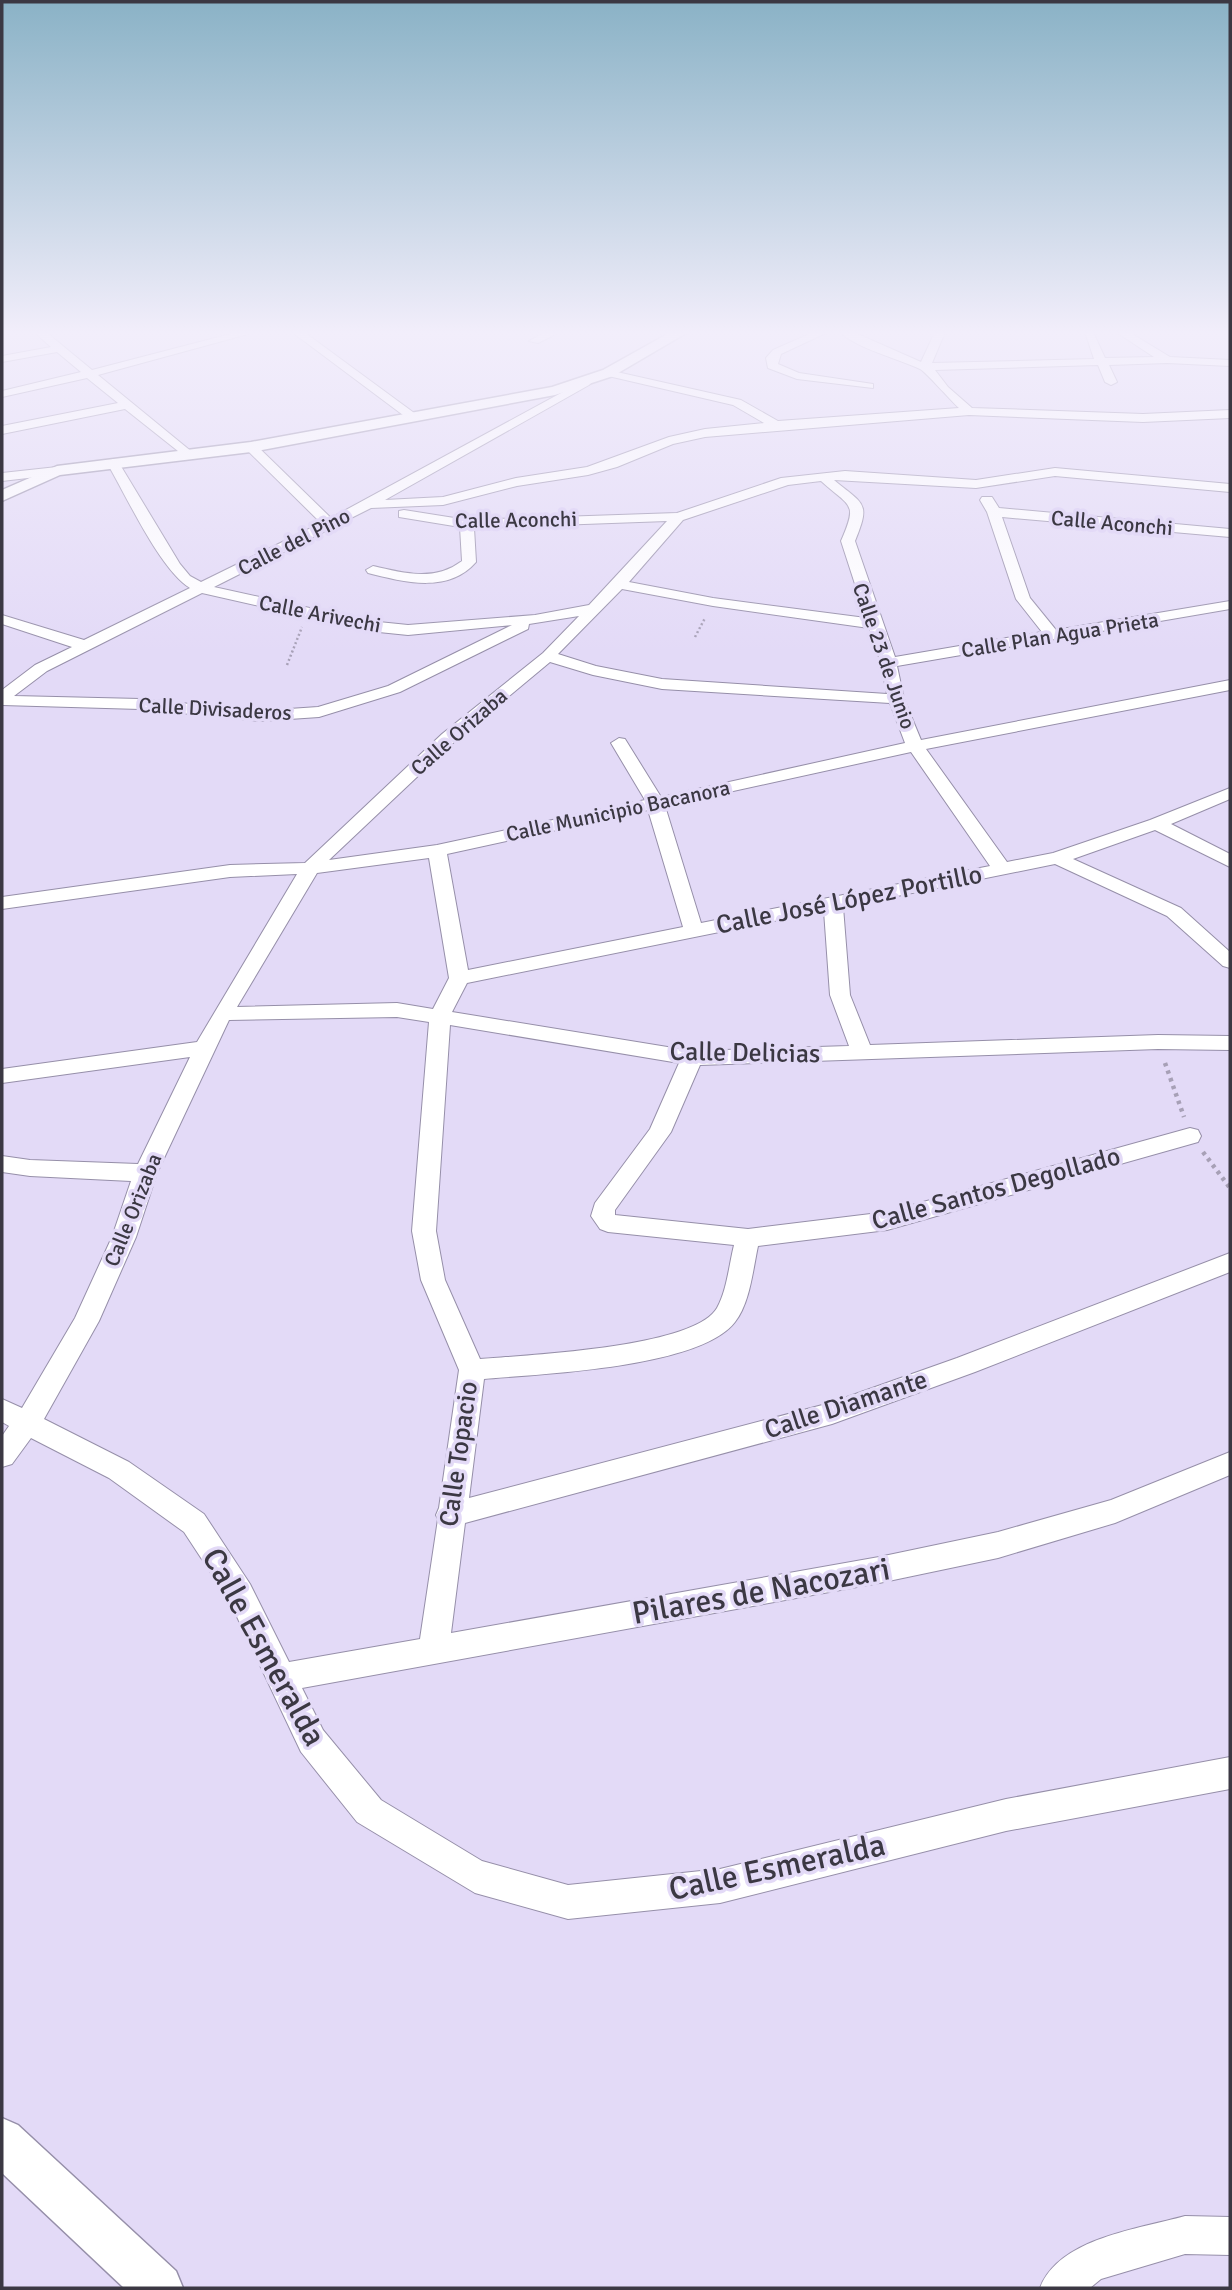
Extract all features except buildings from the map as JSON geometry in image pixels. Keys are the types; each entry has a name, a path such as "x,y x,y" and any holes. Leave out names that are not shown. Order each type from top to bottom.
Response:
{"street":[{"path":"168,439 188,455"},
{"name":"Calle del Pino","path":"2,496 57,471 297,439"},
{"name":"Calle del Pino","path":"2,699 41,668 356,511 485,439"},
{"path":"369,504 443,501 516,482 588,471 679,439"},
{"path":"251,447 329,524"},
{"name":"Calle Arivechi","path":"113,463 174,566 185,579 202,589 369,626 408,630 535,619 595,609"},
{"path":"2,477 57,471"},
{"path":"678,517 786,481 822,476 845,475 976,484 1055,472 1230,488"},
{"name":"Calle 23 de Junio","path":"822,476 856,505 859,515 848,541 859,581 889,663 896,699 915,746 1002,869"},
{"path":"976,484 994,512 1023,599 1051,634"},
{"name":"Calle Aconchi","path":"356,511 422,516 467,524 678,517"},
{"name":"Calle Aconchi","path":"994,512 1230,533"},
{"name":"Calle Orizaba","path":"2,1456 15,1416 86,1321 124,1237 145,1173 205,1048 222,1014 310,868 448,738 548,656 620,584 678,517"},
{"path":"373,570 411,579 431,579 456,574 469,562 467,524"},
{"path":"620,584 713,602 876,624"},
{"name":"Calle Plan Agua Prieta","path":"889,663 1230,605"},
{"path":"2,618 86,646"},
{"name":"Calle Divisaderos","path":"2,699 140,704 260,716 319,712 394,689 466,656 535,619"},
{"path":"548,656 593,670 662,684 896,699"},
{"name":"Calle Municipio Bacanora","path":"2,903 230,871 310,868 437,851 915,746 1230,685"},
{"path":"619,743 655,802 694,931"},
{"name":"Calle José López Portillo","path":"459,978 1058,858 1156,824 1230,793"},
{"path":"1156,824 1230,861"},
{"path":"437,851 459,978 440,1015"},
{"path":"1058,858 1174,912 1230,962"},
{"path":"833,905 840,995 863,1053"},
{"name":"Calle Delicias","path":"222,1014 397,1010 692,1058 1145,1042 1230,1043"},
{"name":"Calle Topacio","path":"434,1650 450,1515 472,1370 433,1280 424,1231 440,1015"},
{"path":"2,1076 205,1048"},
{"name":"Calle Santos Degollado","path":"692,1058 660,1132 603,1209 603,1216 608,1223 748,1238 887,1221 1190,1136"},
{"path":"2,1164 30,1168 145,1173"},
{"path":"472,1370 604,1356 681,1343 705,1333 727,1315 748,1238"},
{"name":"Calle Diamante","path":"450,1515 832,1413 966,1365 1230,1262"},
{"name":"Calle Esmeralda","path":"15,1416 119,1470 194,1523 240,1593 312,1741 369,1811 475,1876 568,1902 720,1886 1006,1815 1230,1773"},
{"name":"Pilares de Nacozari","path":"281,1678 879,1570 998,1545 1115,1511 1230,1463"},
{"path":"2,2141 159,2288"},
{"path":"1060,2288 1090,2262 1185,2235 1230,2236"}],"path":[{"path":"287,665 308,613"}]}
